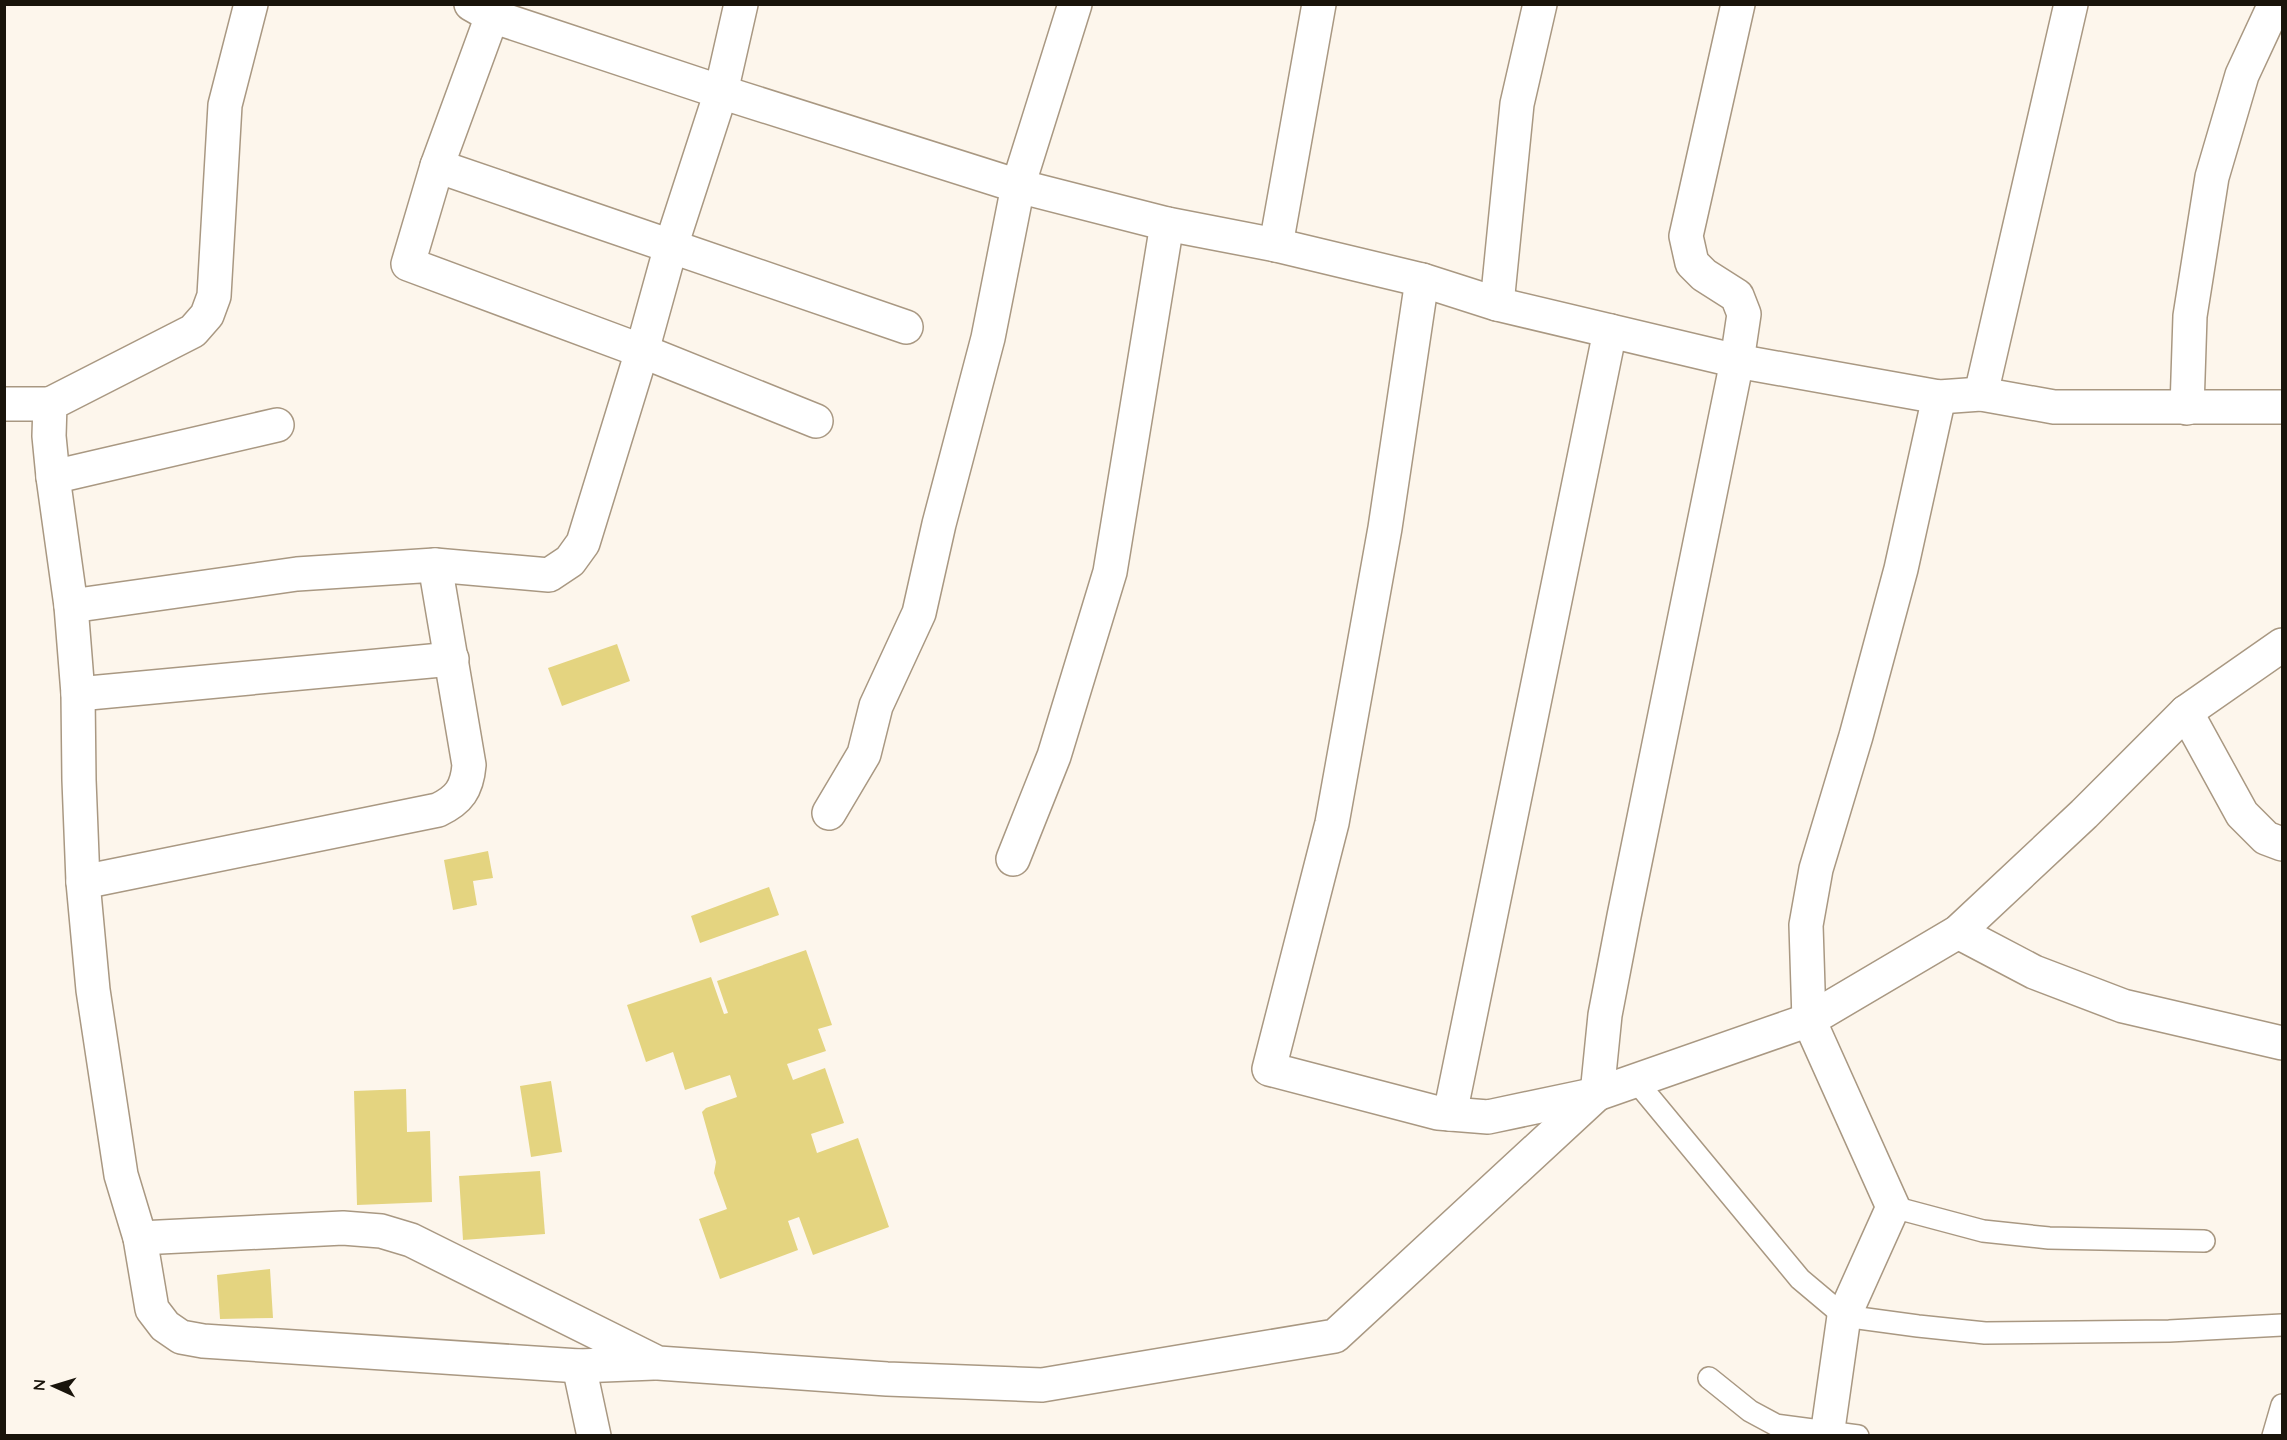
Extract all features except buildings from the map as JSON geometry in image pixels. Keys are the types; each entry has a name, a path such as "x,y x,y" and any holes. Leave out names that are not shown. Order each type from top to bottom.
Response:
{"street":[{"path":"4,404 50,405 193,331 207,315 214,296 225,105 251,4"},
{"path":"71,606 297,574 435,565 549,575 570,561 583,543 642,351 671,246 722,92 741,4"},
{"path":"829,813 864,754 876,706 919,613 988,338 1018,186 1075,4"},
{"path":"1276,245 1319,4"},
{"path":"1497,304 1517,104 1540,4"},
{"path":"50,405 53,477 71,606 78,693 83,882 93,990 121,1175 140,1238 152,1309 165,1326 181,1337 214,1342 579,1366 658,1363 887,1379 1042,1385 1335,1336 1597,1094 1605,1015 1737,361 1744,314 1737,296 1704,275 1692,263 1686,236 1738,4"},
{"path":"1981,394 2071,4"},
{"path":"2187,408 2190,316 2197,259 2212,177 2242,75 2275,4"},
{"path":"816,421 642,351 408,264 482,10 722,92 1018,186 1167,224 1276,245 1422,280 1497,304 1737,361 1939,397 1981,394 2054,407 2283,407"},
{"path":"437,166 906,327"},
{"path":"1013,859 1054,756 1110,572 1167,224"},
{"path":"1422,280 1385,528 1332,823 1269,1069 1438,1113 1488,1117 1597,1094 1809,1020 1958,932 2084,814 2186,712 2283,645"},
{"path":"1450,1114 1610,331"},
{"path":"1838,1434 1844,1316 1893,1207 1809,1020 1806,925 1809,897 1816,869 1856,736 1901,569 1939,397"},
{"path":"53,477 277,425"},
{"path":"83,882 438,810 451,804 461,795 468,779 469,765 435,565"},
{"path":"78,693 452,659"},
{"path":"2186,712 2242,814 2266,838 2283,844"},
{"path":"1958,932 2034,972 2123,1006 2283,1043"},
{"path":"140,1238 343,1228 381,1231 411,1240 658,1363"},
{"path":"579,1366 594,1436"}],"lane":[{"path":"1636,1081 1800,1279 1844,1316 1985,1333 2169,1331 2283,1325"},
{"path":"1893,1207 1983,1231 2049,1238 2205,1241"},
{"path":"1709,1378 1750,1411 1776,1425 1838,1434"},
{"path":"2273,1436 2283,1405"}]}
